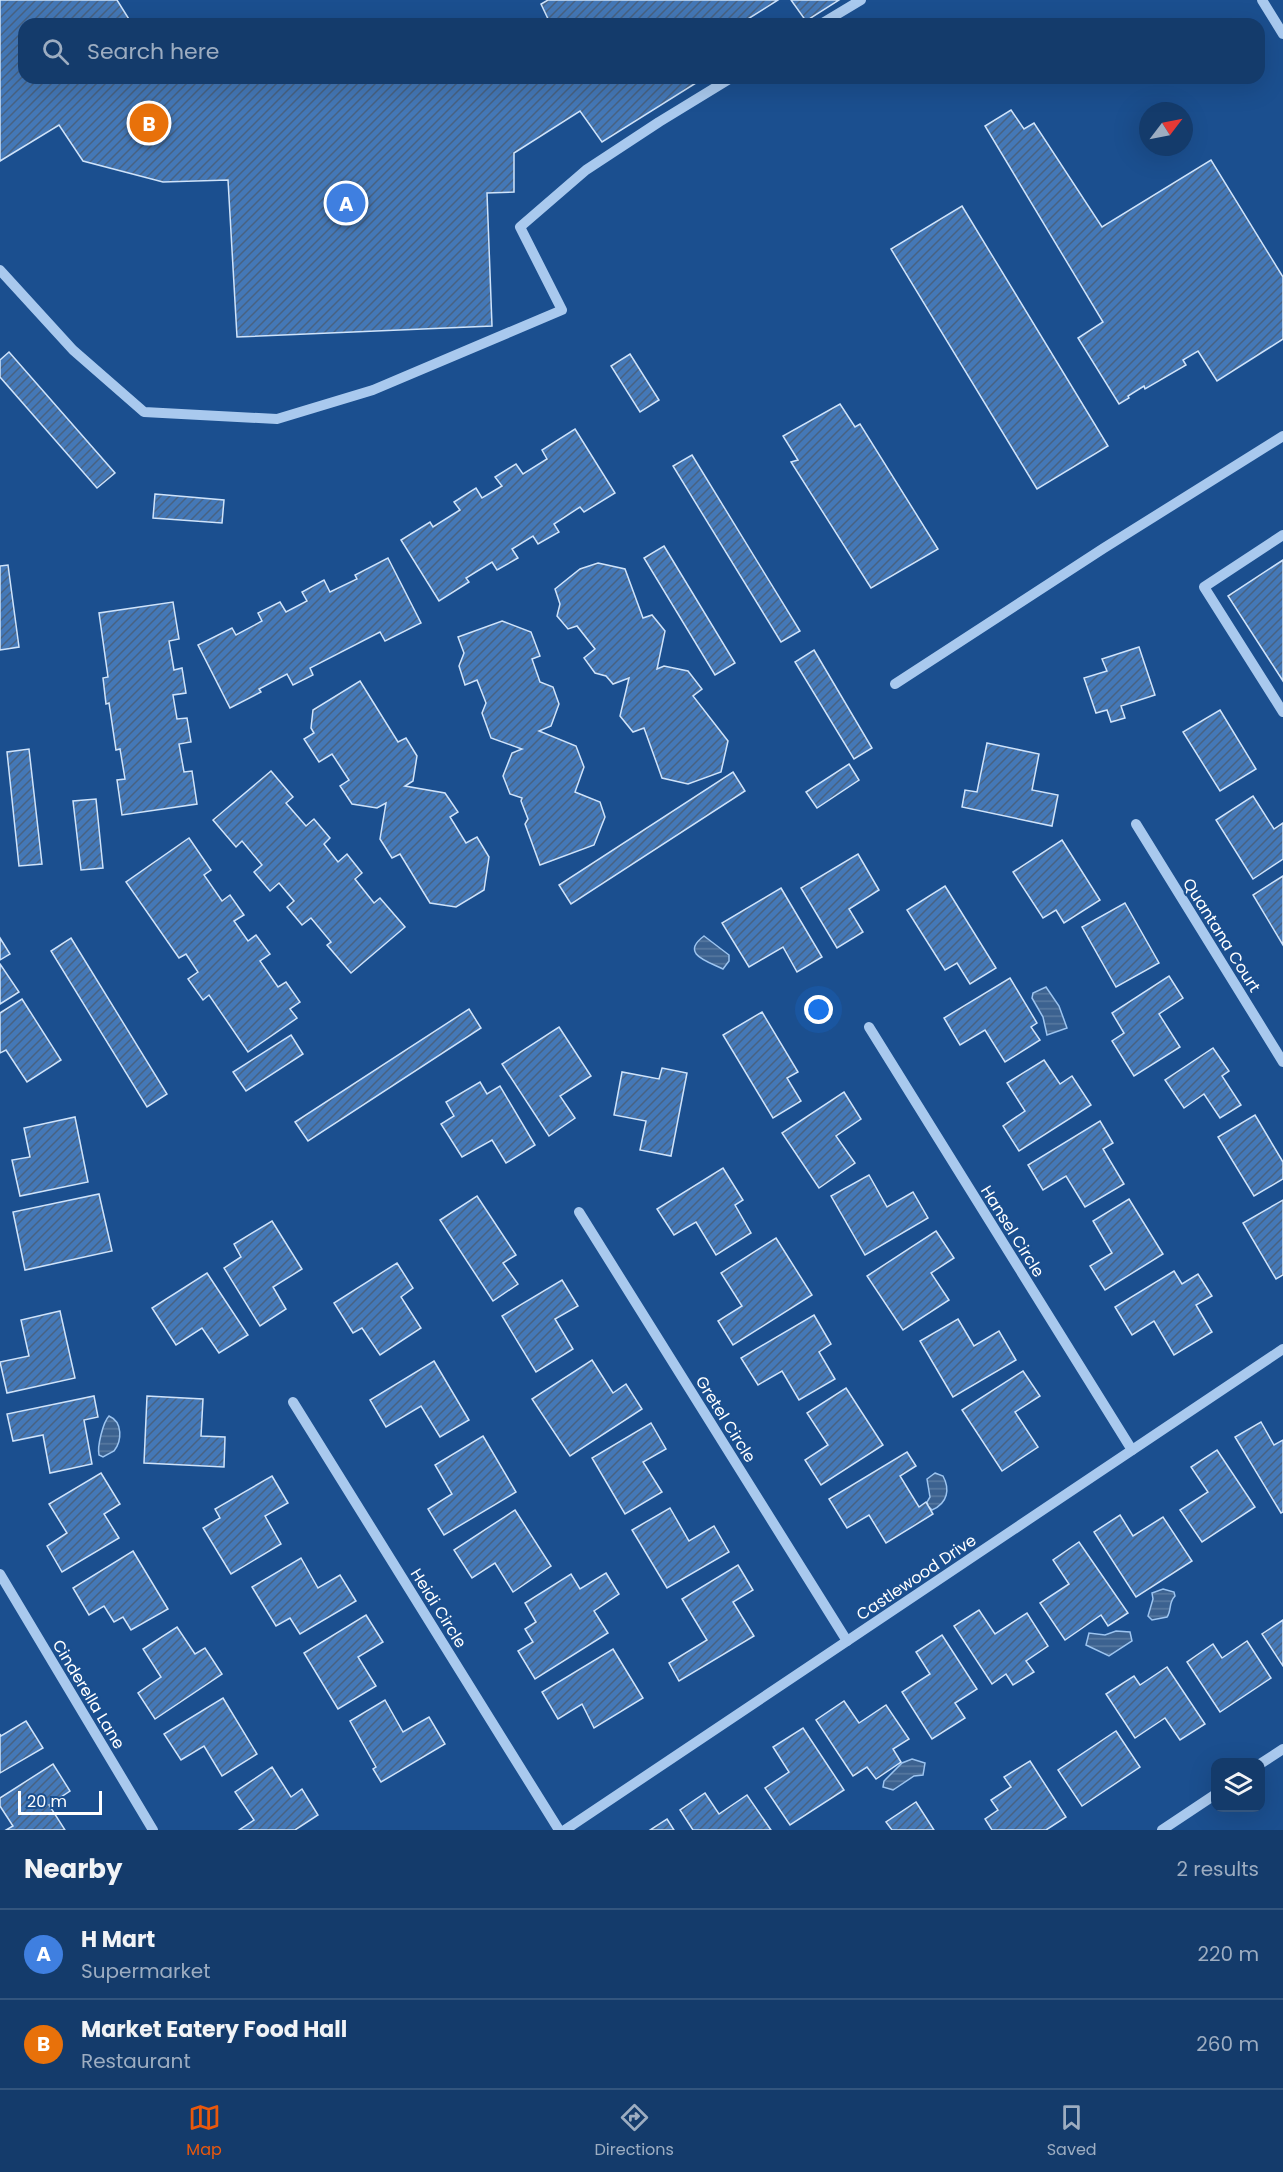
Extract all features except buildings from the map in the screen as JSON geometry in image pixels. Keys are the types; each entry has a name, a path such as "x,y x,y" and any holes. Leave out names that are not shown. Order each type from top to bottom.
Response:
{"street":[{"path":"831,18 861,0"},
{"path":"1262,0 1283,34"},
{"path":"0,270 73,350 144,412 277,419 373,390 562,310 520,227 586,170 721,84"},
{"path":"895,684 1104,548 1283,436"},
{"path":"1283,536 1204,587 1283,712"},
{"name":"Quantana Court","path":"1136,824 1283,1062"},
{"name":"Hansel Circle","path":"869,1027 1132,1450"},
{"name":"Gretel Circle","path":"579,1212 847,1641"},
{"name":"Castlewood Drive","path":"565,1830 1283,1349"},
{"name":"Heidi Circle","path":"293,1402 559,1830"},
{"name":"Cinderella Lane","path":"0,1574 153,1830"},
{"path":"1265,1761 1283,1749"},
{"path":"1162,1830 1211,1797"}],"water":[{"path":"704,936 729,955 729,961 723,969 704,960 695,952 697,942"},
{"path":"1046,987 1059,1006 1067,1028 1047,1035 1043,1017 1032,998 1033,993"},
{"path":"109,1416 117,1423 120,1437 114,1451 103,1457 99,1455 99,1446"},
{"path":"935,1473 943,1476 947,1491 941,1504 932,1510 927,1502 930,1497 927,1479"},
{"path":"1163,1589 1174,1592 1175,1596 1167,1617 1152,1620 1148,1616 1153,1599 1152,1593"},
{"path":"1116,1631 1130,1632 1132,1641 1109,1656 1086,1645 1089,1633 1105,1635"},
{"path":"912,1759 925,1763 923,1775 914,1776 893,1790 883,1787 884,1781 902,1763"}],"place":[{"name":"Market Eatery Food Hall","path":"149,123"},
{"name":"H Mart","path":"346,203"}]}
